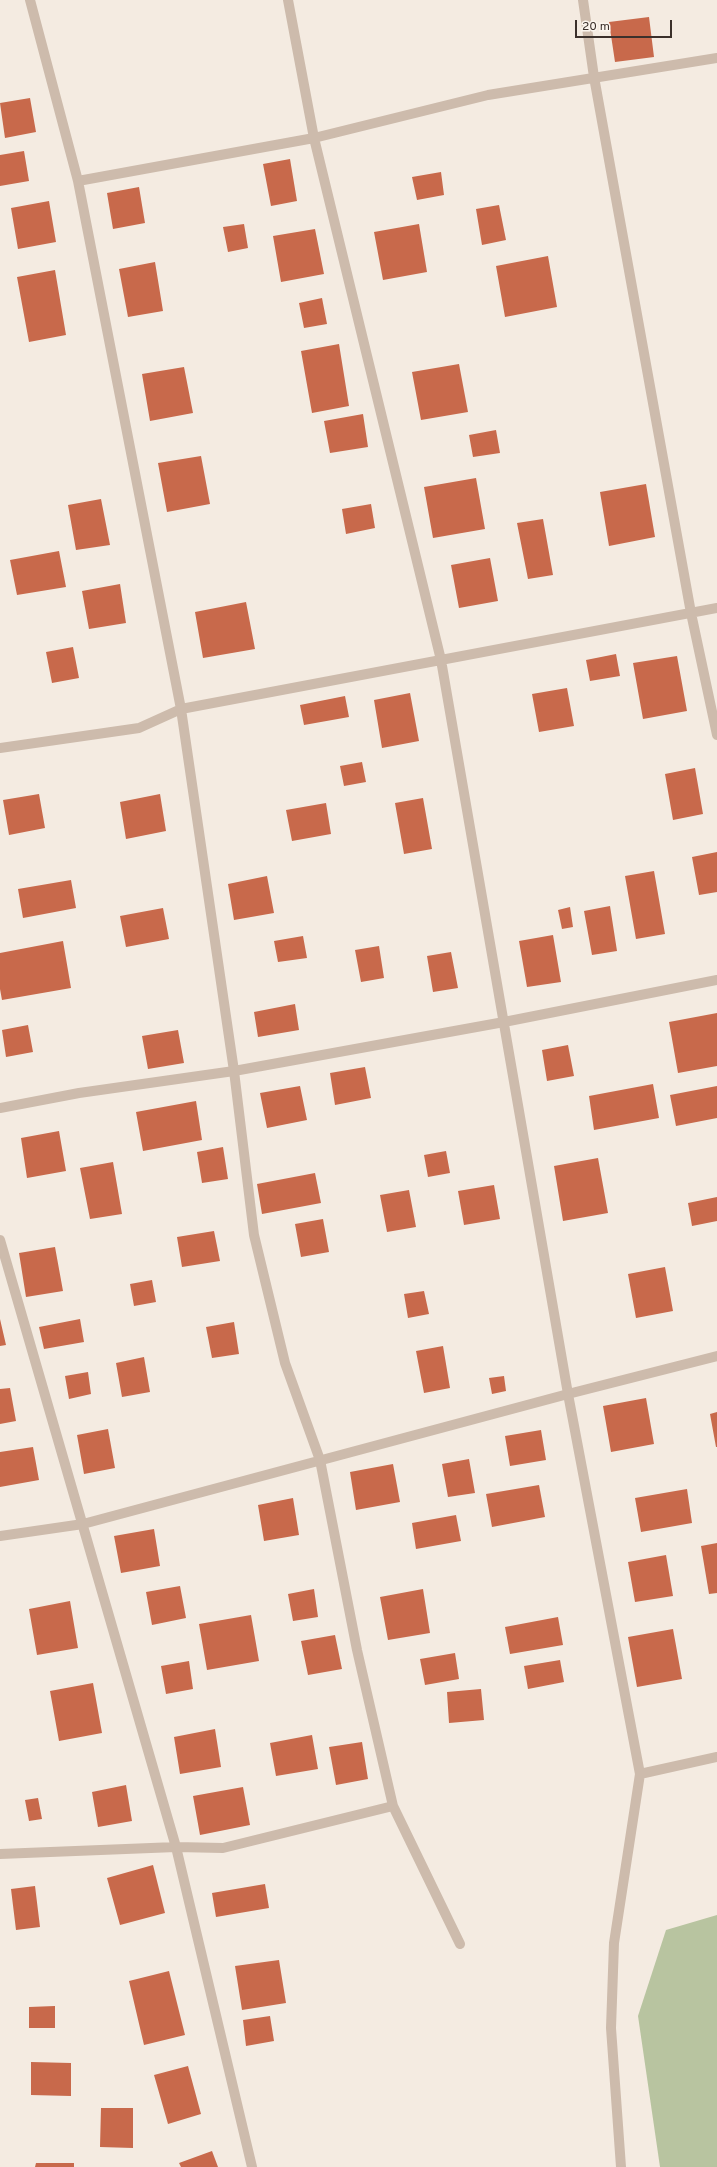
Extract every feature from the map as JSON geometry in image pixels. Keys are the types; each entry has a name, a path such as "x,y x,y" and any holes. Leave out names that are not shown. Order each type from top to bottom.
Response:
{"street":[{"path":"30,0 78,181 182,709 234,1071 254,1235 285,1364 320,1460 357,1650 393,1806 460,1944"},
{"path":"288,0 314,138 441,660 568,1394 640,1774 614,1943 611,2028 621,2167"},
{"path":"583,0 594,77 691,613 717,735"},
{"path":"78,181 314,138 488,95 717,58"},
{"path":"0,748 139,728 182,709 717,608"},
{"path":"0,1108 79,1093 234,1071 504,1022 717,980"},
{"path":"0,1240 176,1847 252,2167"},
{"path":"0,1536 83,1524 568,1394 717,1356"},
{"path":"640,1774 717,1757"},
{"path":"0,1854 176,1847 224,1848 393,1806"}],"green space":[{"path":"717,1915 717,2167 660,2167 638,2016 666,1930"}],"building":[{"path":"649,17 654,57 615,62 609,22"},
{"path":"30,98 36,132 5,138 0,103"},
{"path":"24,151 29,181 0,186 0,155"},
{"path":"290,159 297,201 271,206 263,164"},
{"path":"441,172 444,195 417,200 412,177"},
{"path":"139,187 145,223 113,229 107,193"},
{"path":"49,201 56,242 18,249 11,208"},
{"path":"499,205 506,240 482,245 476,209"},
{"path":"244,224 248,248 228,252 223,227"},
{"path":"419,224 427,272 383,280 374,232"},
{"path":"315,229 324,274 281,282 273,236"},
{"path":"548,256 557,307 505,317 496,266"},
{"path":"155,262 163,311 128,317 119,269"},
{"path":"55,270 66,335 29,342 17,277"},
{"path":"322,298 327,324 304,328 299,303"},
{"path":"339,344 349,406 312,413 301,351"},
{"path":"459,364 468,412 421,420 412,372"},
{"path":"184,367 193,413 150,421 142,374"},
{"path":"363,414 368,447 330,453 324,421"},
{"path":"496,430 500,453 473,457 469,435"},
{"path":"201,456 210,504 167,512 158,463"},
{"path":"476,478 485,529 433,538 424,487"},
{"path":"646,484 655,537 609,546 600,492"},
{"path":"101,499 110,545 76,550 68,505"},
{"path":"371,504 375,528 346,534 342,509"},
{"path":"543,519 553,575 528,579 517,523"},
{"path":"59,551 66,587 17,595 10,560"},
{"path":"490,558 498,601 459,608 451,565"},
{"path":"120,584 126,623 89,629 82,591"},
{"path":"246,602 255,649 203,658 195,612"},
{"path":"73,647 79,678 52,683 46,652"},
{"path":"616,654 620,676 590,681 586,660"},
{"path":"677,656 687,711 643,719 633,663"},
{"path":"567,688 574,726 539,732 532,694"},
{"path":"410,693 419,741 382,748 374,700"},
{"path":"345,696 349,717 304,725 300,705"},
{"path":"362,762 366,782 344,786 340,766"},
{"path":"695,768 703,814 673,820 665,774"},
{"path":"39,794 45,828 9,835 3,800"},
{"path":"160,794 166,831 126,839 120,802"},
{"path":"423,798 432,849 404,854 395,803"},
{"path":"326,803 331,834 292,841 286,810"},
{"path":"717,852 717,892 699,895 692,857"},
{"path":"654,871 665,934 636,939 625,876"},
{"path":"267,876 274,913 234,920 228,884"},
{"path":"71,880 76,908 23,918 18,889"},
{"path":"610,906 617,951 592,955 584,911"},
{"path":"570,907 573,927 562,929 558,910"},
{"path":"163,908 169,939 126,947 120,916"},
{"path":"553,935 561,982 527,987 519,941"},
{"path":"303,936 307,958 278,962 274,941"},
{"path":"63,941 71,988 2,1000 0,989 0,953"},
{"path":"379,946 384,978 361,982 355,950"},
{"path":"451,952 458,988 433,992 427,956"},
{"path":"295,1004 299,1030 258,1037 254,1012"},
{"path":"717,1013 717,1066 678,1073 669,1022"},
{"path":"28,1025 33,1052 6,1057 2,1030"},
{"path":"178,1030 184,1063 148,1069 142,1036"},
{"path":"568,1045 574,1076 547,1081 542,1050"},
{"path":"365,1067 371,1098 335,1105 330,1073"},
{"path":"653,1084 659,1118 594,1130 589,1096"},
{"path":"300,1086 307,1120 267,1128 260,1093"},
{"path":"717,1086 717,1118 676,1126 670,1095"},
{"path":"196,1101 202,1140 143,1151 136,1112"},
{"path":"59,1131 66,1171 27,1178 21,1138"},
{"path":"223,1147 228,1179 202,1183 197,1152"},
{"path":"446,1151 450,1173 428,1177 424,1155"},
{"path":"598,1158 608,1213 563,1221 554,1166"},
{"path":"113,1162 122,1214 90,1219 80,1168"},
{"path":"315,1173 321,1203 262,1214 257,1184"},
{"path":"494,1185 500,1219 464,1225 458,1191"},
{"path":"409,1190 416,1227 387,1232 380,1195"},
{"path":"717,1197 717,1221 692,1226 688,1203"},
{"path":"323,1219 329,1252 301,1257 295,1224"},
{"path":"214,1231 220,1261 182,1267 177,1237"},
{"path":"55,1247 63,1291 26,1297 19,1253"},
{"path":"665,1267 673,1311 636,1318 628,1274"},
{"path":"152,1280 156,1302 134,1306 130,1284"},
{"path":"424,1291 429,1314 408,1318 404,1294"},
{"path":"0,1319 6,1345 0,1346"},
{"path":"80,1319 84,1342 44,1349 39,1327"},
{"path":"234,1322 239,1354 212,1358 206,1327"},
{"path":"443,1346 450,1388 424,1393 416,1351"},
{"path":"144,1357 150,1392 122,1397 116,1363"},
{"path":"88,1372 91,1394 69,1399 65,1376"},
{"path":"504,1376 506,1391 492,1394 489,1378"},
{"path":"10,1388 16,1421 0,1424 0,1389"},
{"path":"646,1398 654,1444 611,1452 603,1406"},
{"path":"717,1412 717,1447 716,1447 710,1414"},
{"path":"108,1429 115,1468 84,1474 77,1435"},
{"path":"541,1430 546,1460 510,1466 505,1436"},
{"path":"33,1447 39,1480 0,1487 0,1452"},
{"path":"469,1459 475,1493 448,1497 442,1464"},
{"path":"393,1464 400,1502 356,1510 350,1472"},
{"path":"539,1485 545,1517 492,1527 486,1494"},
{"path":"687,1489 692,1523 641,1532 635,1498"},
{"path":"293,1498 299,1535 264,1541 258,1505"},
{"path":"456,1515 461,1541 416,1549 412,1523"},
{"path":"154,1529 160,1566 121,1573 114,1536"},
{"path":"717,1543 717,1593 709,1594 701,1546"},
{"path":"666,1555 673,1596 635,1602 628,1562"},
{"path":"180,1586 186,1618 152,1625 146,1592"},
{"path":"314,1589 318,1617 293,1621 288,1594"},
{"path":"423,1589 430,1633 388,1640 380,1597"},
{"path":"70,1601 78,1648 37,1655 29,1609"},
{"path":"251,1615 259,1661 207,1670 199,1624"},
{"path":"558,1617 563,1645 510,1654 505,1627"},
{"path":"673,1629 682,1679 637,1687 628,1637"},
{"path":"335,1635 342,1669 308,1675 301,1641"},
{"path":"455,1653 459,1679 425,1685 420,1659"},
{"path":"560,1660 564,1682 528,1689 524,1666"},
{"path":"189,1661 193,1689 166,1694 161,1666"},
{"path":"93,1683 102,1733 59,1741 50,1691"},
{"path":"481,1689 484,1720 449,1723 447,1692"},
{"path":"215,1729 221,1767 180,1774 174,1737"},
{"path":"312,1735 318,1769 276,1776 270,1743"},
{"path":"362,1742 368,1779 336,1785 329,1747"},
{"path":"126,1785 132,1821 98,1827 92,1792"},
{"path":"243,1787 250,1825 200,1835 193,1796"},
{"path":"38,1798 42,1819 29,1821 25,1800"},
{"path":"153,1865 165,1913 120,1925 107,1878"},
{"path":"265,1884 269,1908 216,1917 212,1893"},
{"path":"35,1886 40,1927 16,1930 11,1889"},
{"path":"279,1960 286,2003 242,2010 235,1966"},
{"path":"169,1971 185,2035 144,2045 129,1981"},
{"path":"55,2006 55,2028 29,2028 29,2007"},
{"path":"270,2016 274,2041 246,2046 243,2020"},
{"path":"31,2062 71,2063 71,2096 31,2095"},
{"path":"188,2066 201,2114 168,2124 154,2075"},
{"path":"101,2108 133,2108 133,2148 100,2147"},
{"path":"212,2151 218,2167 181,2167 179,2163"},
{"path":"36,2163 74,2163 74,2167 35,2167"}]}
